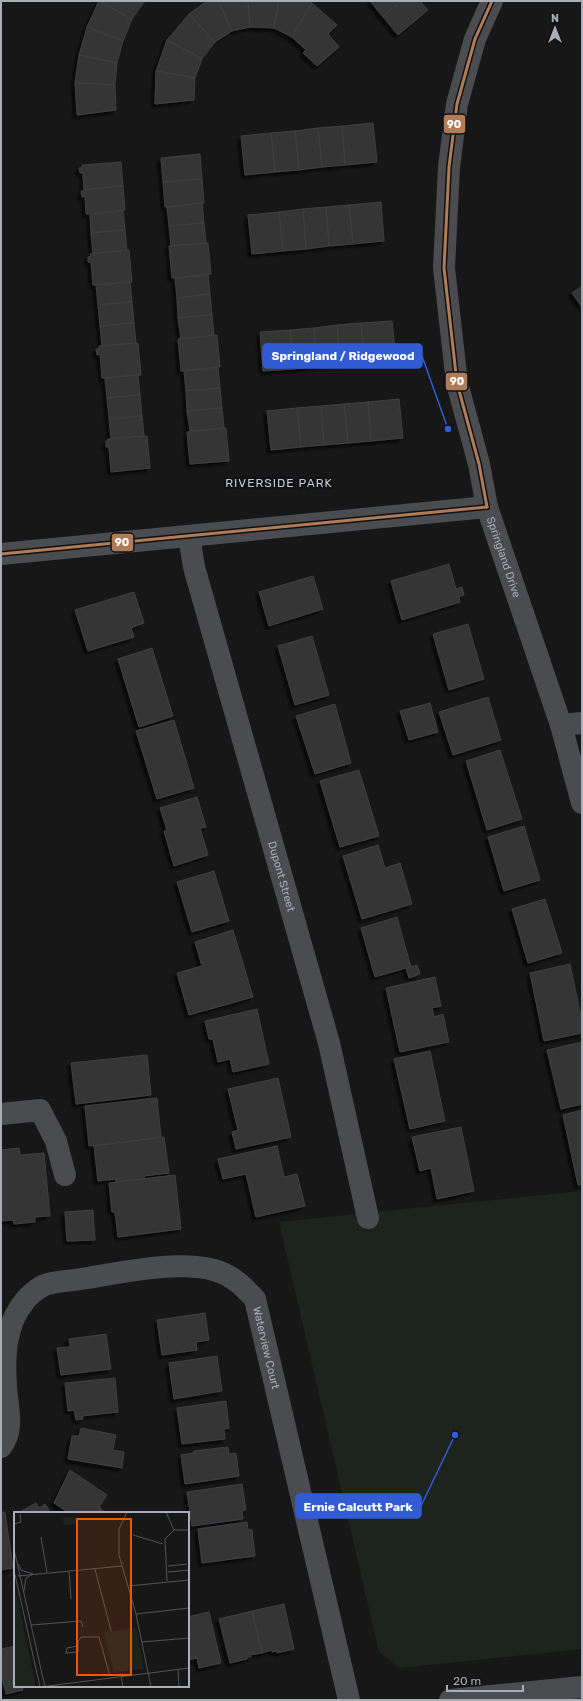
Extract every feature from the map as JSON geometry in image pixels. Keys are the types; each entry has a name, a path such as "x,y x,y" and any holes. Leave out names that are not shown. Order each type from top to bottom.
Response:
{"street":[{"name":"Springland Drive","path":"492,1 475,39 457,104 449,167 444,268 457,383 479,464 487,507 572,724 582,803"},
{"path":"1,554 487,507"},
{"name":"Dupont Street","path":"189,536 194,567 329,1043 368,1218"},
{"path":"1,1114 40,1110 56,1141 65,1175"},
{"name":"Waterview Court","path":"1,1447 7,1438 10,1428 3,1385 7,1339 12,1321 24,1301 45,1285 135,1271 181,1266 214,1270 238,1281 255,1300 349,1700"},
{"path":"450,1700 475,1699 582,1687"}],"shaded area":[{"path":"582,1191 582,1649 400,1668 379,1652 279,1222"}],"building":[{"path":"99,1 132,19 123,41 87,27"},
{"path":"100,1 145,1 132,19"},
{"path":"207,1 218,1 232,31 215,42 189,14"},
{"path":"218,1 248,1 250,27 232,31"},
{"path":"248,1 279,1 274,28 250,27"},
{"path":"279,1 308,1 312,3 292,37 274,28"},
{"path":"370,1 401,1 383,17"},
{"path":"401,1 420,1 428,10 398,35 383,17"},
{"path":"312,3 337,25 328,34 339,47 317,66 303,53 306,50 292,37"},
{"path":"189,14 215,42 202,59 167,40"},
{"path":"87,27 123,41 117,63 79,55"},
{"path":"167,40 202,59 195,78 156,71"},
{"path":"79,55 117,63 115,85 75,83"},
{"path":"156,71 195,78 194,100 155,104"},
{"path":"75,83 115,85 116,110 77,115"},
{"path":"373,123 377,162 345,165 342,126"},
{"path":"342,126 345,165 322,167 318,128"},
{"path":"318,128 322,167 299,170 295,131"},
{"path":"295,131 299,170 275,172 271,133"},
{"path":"271,133 275,172 245,175 241,136"},
{"path":"200,154 202,179 163,182 161,158"},
{"path":"121,162 123,186 84,190 83,173 80,173 79,168 82,168 82,165"},
{"path":"202,179 204,203 165,207 163,182"},
{"path":"123,186 125,210 86,214 85,196 82,197 81,191"},
{"path":"381,202 384,241 353,244 349,205"},
{"path":"202,203 204,223 169,226 167,207"},
{"path":"349,205 353,244 329,246 326,207"},
{"path":"326,207 329,246 306,249 303,209"},
{"path":"303,209 306,249 283,251 279,212"},
{"path":"123,211 125,230 91,233 90,214"},
{"path":"279,212 283,251 252,254 248,215"},
{"path":"204,223 206,243 171,246 169,226"},
{"path":"125,230 127,251 93,254 91,233"},
{"path":"208,243 211,274 172,278 169,246"},
{"path":"129,250 132,282 93,285 91,262 88,262 88,257 91,256 90,254"},
{"path":"208,275 210,294 177,298 175,278"},
{"path":"130,282 132,302 98,305 96,285"},
{"path":"582,286 582,307 572,293"},
{"path":"210,294 212,315 178,318 177,298"},
{"path":"132,302 134,323 100,326 98,305"},
{"path":"212,315 214,336 181,339 178,318"},
{"path":"392,321 396,359 364,362 361,323"},
{"path":"134,323 136,343 102,346 100,326"},
{"path":"361,323 364,362 341,364 337,325"},
{"path":"337,325 341,364 317,366 314,328"},
{"path":"314,328 317,366 294,369 290,330"},
{"path":"290,330 294,369 263,371 260,332"},
{"path":"217,335 220,367 181,371 178,339"},
{"path":"138,343 141,375 102,378 100,354 97,355 96,349 99,349 99,346"},
{"path":"218,368 220,388 186,391 184,371"},
{"path":"138,375 140,395 107,398 105,378"},
{"path":"220,388 222,408 187,411 186,391"},
{"path":"140,395 142,416 109,419 107,398"},
{"path":"399,399 403,438 371,441 368,402"},
{"path":"368,402 371,441 348,443 344,404"},
{"path":"344,404 348,443 324,445 321,406"},
{"path":"321,406 324,445 301,447 297,408"},
{"path":"222,408 224,428 190,431 187,411"},
{"path":"297,408 301,447 271,450 267,411"},
{"path":"142,416 144,436 111,439 109,419"},
{"path":"226,428 229,461 190,464 187,432"},
{"path":"147,436 150,468 111,472 109,447 106,447 106,441 108,441 108,439"},
{"path":"449,564 456,589 462,587 464,595 459,597 460,602 402,620 391,581"},
{"path":"313,576 323,609 269,626 259,592"},
{"path":"134,592 144,623 131,628 134,637 88,651 75,610"},
{"path":"468,624 484,679 449,690 433,634"},
{"path":"312,636 329,695 295,705 278,646"},
{"path":"152,648 173,716 139,727 118,659"},
{"path":"488,697 501,740 453,755 439,712"},
{"path":"430,703 438,732 409,740 400,711"},
{"path":"335,704 351,763 315,774 296,716"},
{"path":"174,720 194,788 157,799 136,731"},
{"path":"500,750 522,819 487,830 466,761"},
{"path":"359,770 379,836 340,847 320,781"},
{"path":"197,797 206,827 200,828 208,855 174,866 164,831 167,830 160,808"},
{"path":"524,826 540,880 504,891 488,837"},
{"path":"378,845 385,868 400,863 412,904 362,919 343,856"},
{"path":"214,871 229,921 192,932 177,882"},
{"path":"545,899 562,953 528,963 512,909"},
{"path":"397,917 411,967 417,965 420,974 409,978 406,968 375,977 361,928"},
{"path":"233,930 253,997 189,1015 177,973 202,966 195,942"},
{"path":"570,964 582,1021 582,1033 544,1041 530,973"},
{"path":"435,977 441,1006 432,1008 434,1017 443,1014 449,1042 400,1052 386,988"},
{"path":"257,1009 269,1064 233,1072 230,1059 218,1062 213,1039 209,1039 205,1021"},
{"path":"582,1042 582,1104 561,1109 547,1050"},
{"path":"430,1051 445,1121 410,1129 394,1059"},
{"path":"147,1055 151,1095 76,1104 71,1063"},
{"path":"278,1078 291,1137 236,1149 232,1132 238,1130 228,1089"},
{"path":"157,1098 161,1138 89,1146 85,1106"},
{"path":"582,1110 582,1184 578,1185 563,1115"},
{"path":"461,1127 474,1191 437,1199 431,1168 420,1171 412,1137"},
{"path":"164,1137 169,1173 144,1176 145,1179 116,1182 116,1179 98,1181 94,1146"},
{"path":"277,1146 284,1177 297,1174 305,1206 256,1217 246,1174 223,1179 218,1159"},
{"path":"19,1148 20,1155 44,1153 50,1216 35,1217 35,1222 14,1224 13,1220 1,1221 1,1150"},
{"path":"175,1175 181,1229 118,1237 115,1212 112,1212 109,1183"},
{"path":"93,1210 95,1240 67,1241 65,1212"},
{"path":"205,1313 209,1340 196,1342 197,1350 162,1355 157,1320"},
{"path":"106,1334 111,1369 61,1375 57,1348 70,1347 69,1339"},
{"path":"217,1356 222,1391 174,1399 169,1363"},
{"path":"115,1378 118,1412 82,1416 83,1419 76,1420 74,1410 68,1411 65,1383"},
{"path":"226,1401 229,1428 224,1429 225,1439 182,1444 177,1408"},
{"path":"81,1428 116,1435 113,1450 124,1452 122,1468 68,1459 72,1436 79,1436"},
{"path":"228,1447 229,1454 236,1453 239,1476 185,1484 181,1455 194,1453 194,1451"},
{"path":"70,1470 107,1495 99,1507 105,1512 68,1512 54,1503"},
{"path":"242,1484 246,1510 242,1510 243,1519 192,1526 187,1492"},
{"path":"36,1503 39,1508 45,1504 50,1512 20,1512"},
{"path":"5,1512 13,1568 1,1570 1,1513"},
{"path":"247,1522 248,1530 252,1530 255,1556 202,1563 198,1529"},
{"path":"284,1604 294,1649 277,1653 277,1651 272,1652 272,1650 262,1653 252,1611"},
{"path":"252,1611 262,1653 250,1655 251,1657 247,1657 247,1659 230,1663 219,1619"},
{"path":"209,1612 221,1663 199,1668 197,1658 189,1660 189,1617"},
{"path":"14,1646 14,1687 25,1687 22,1689 23,1690 6,1694 1,1674 1,1649"}],"transit line":[{"name":"90","path":"487,507 479,464 457,383 444,268 449,167 457,104 475,39 492,1"},
{"name":"90","path":"1,554 487,507"}],"place":[{"name":"Springland / Ridgewood","path":"448,429"},
{"name":"Ernie Calcutt Park","path":"455,1435"}],"district":[{"name":"RIVERSIDE PARK","path":"279,483"}]}
